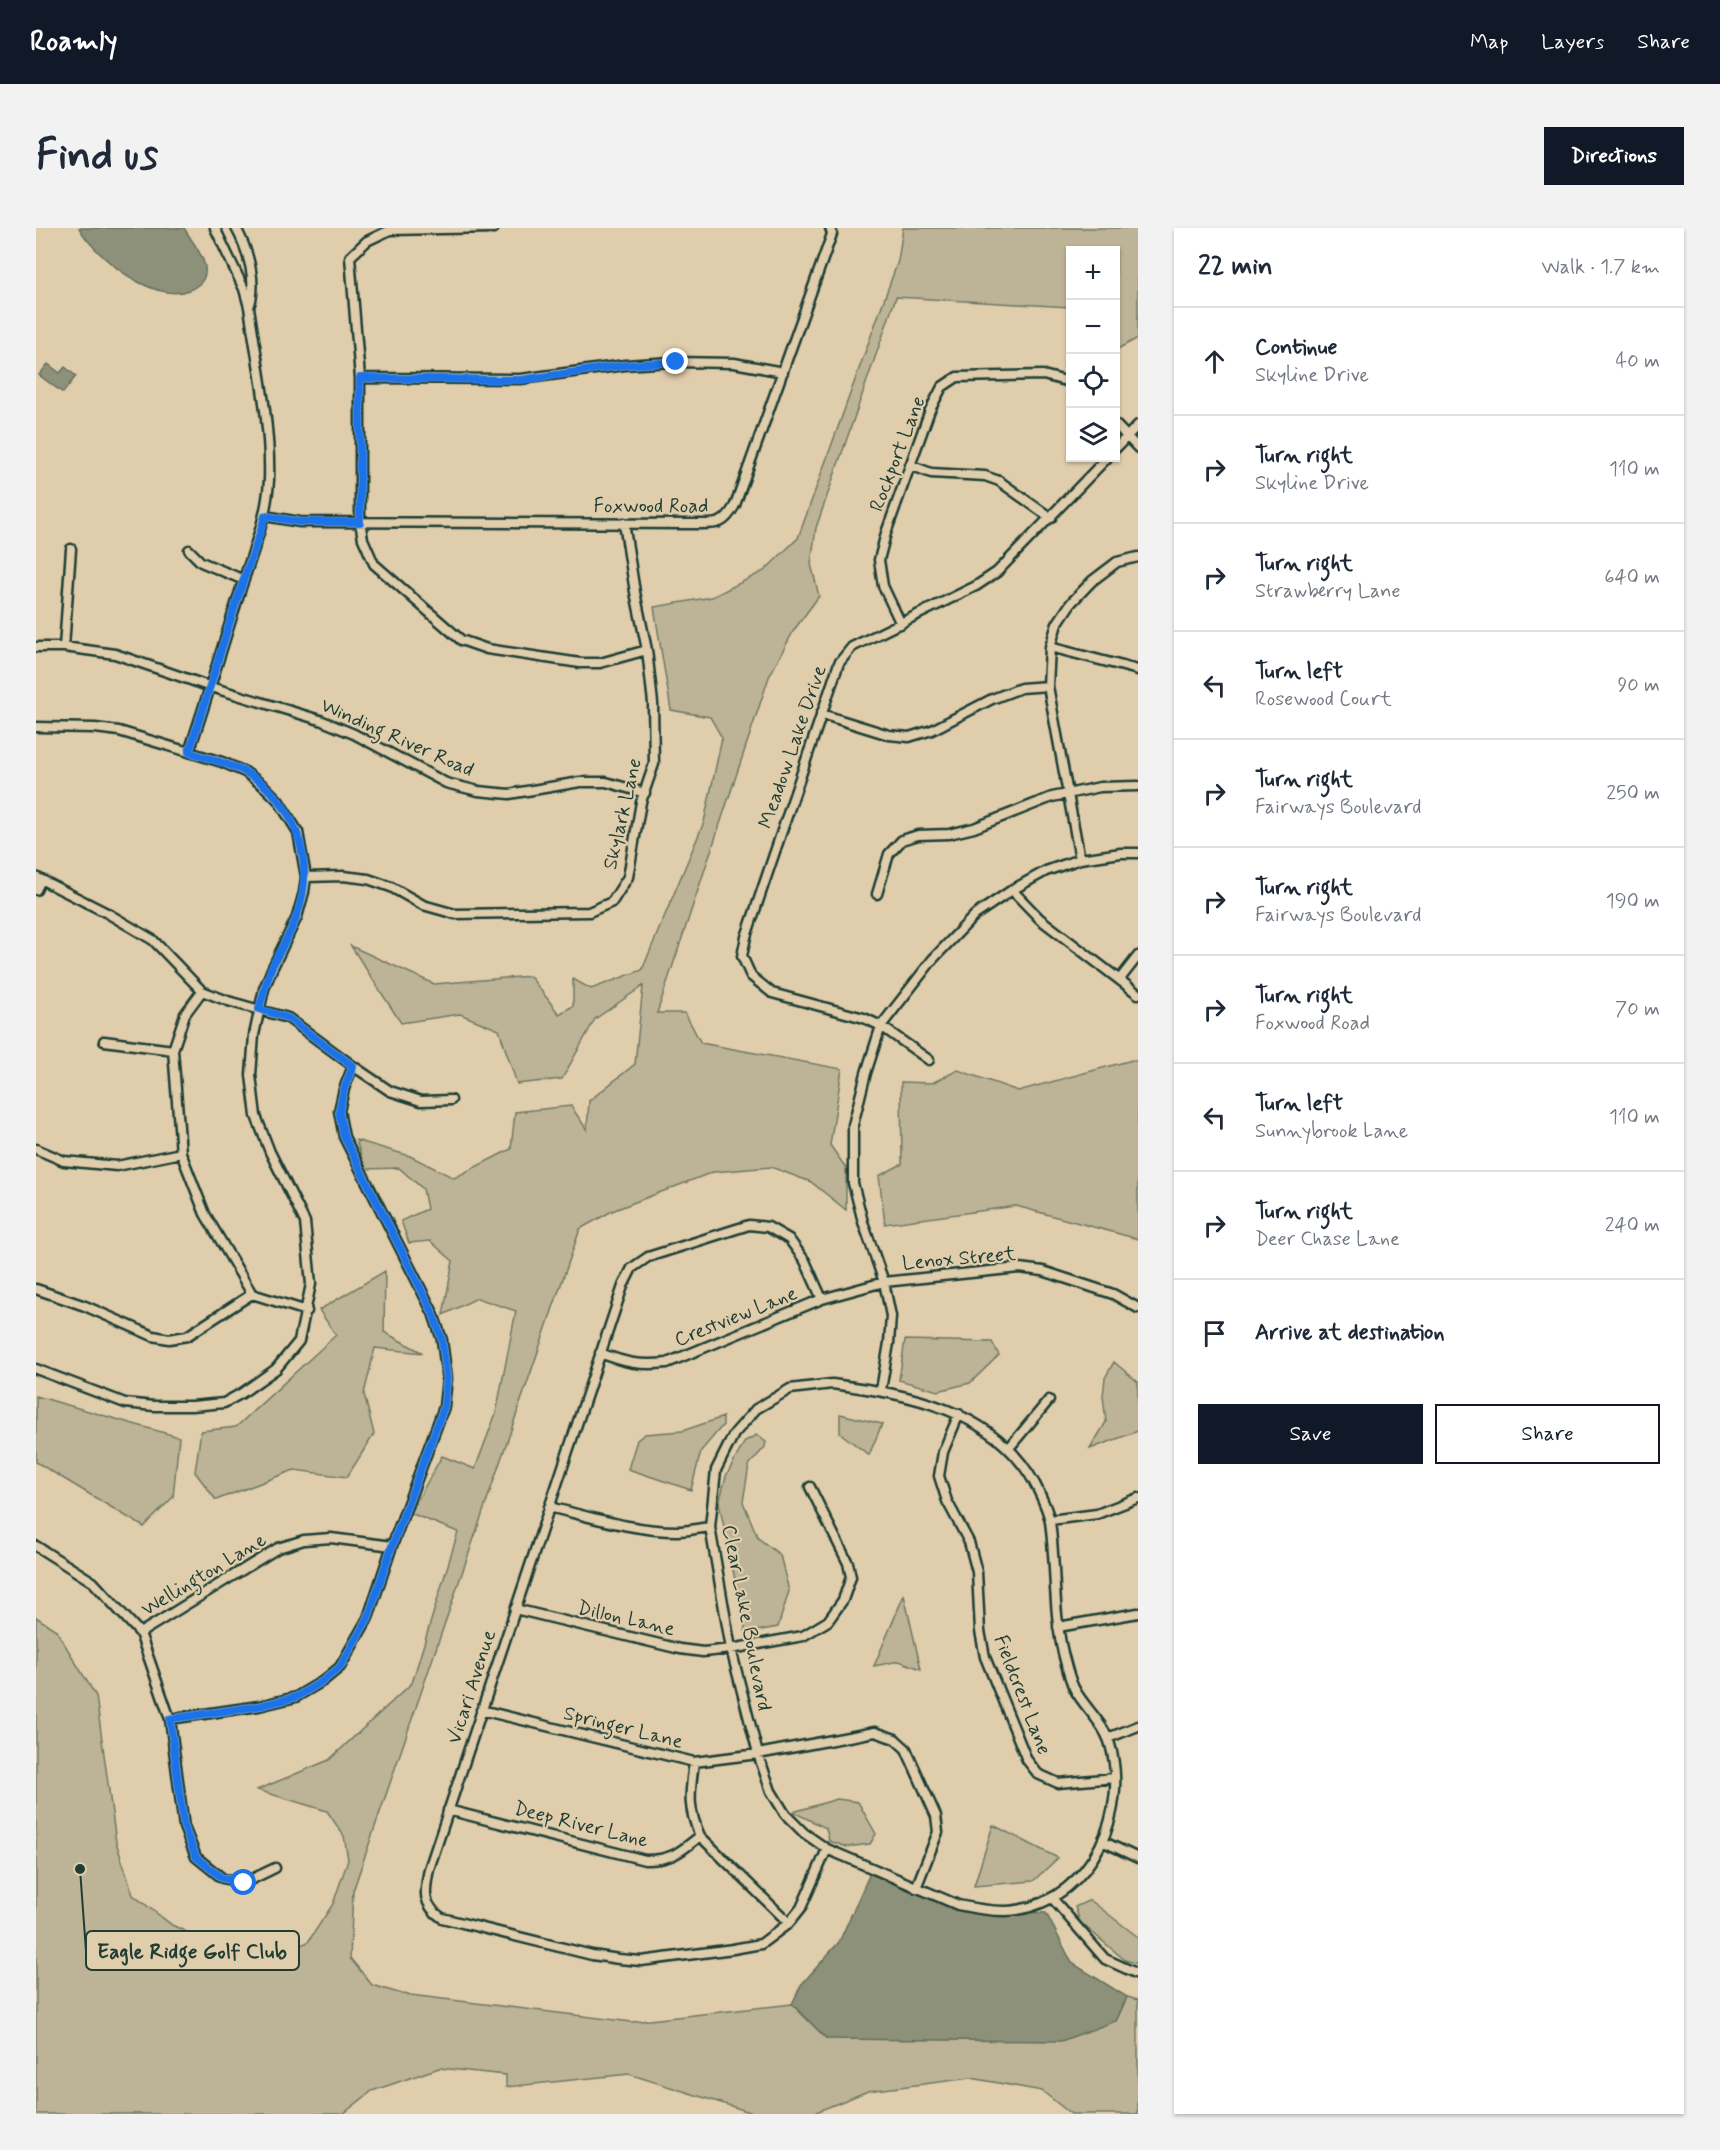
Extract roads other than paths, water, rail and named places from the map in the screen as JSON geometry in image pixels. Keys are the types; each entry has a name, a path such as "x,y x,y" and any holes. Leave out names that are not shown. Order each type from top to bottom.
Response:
{"street":[{"path":"189,752 258,542 265,516 269,482 269,449 249,308 244,290 215,228"},
{"path":"236,228 249,263 254,294 249,308"},
{"path":"494,228 390,230 367,241 350,257 360,378 360,522 363,539 374,564 461,640 487,649 580,663 600,663 647,650"},
{"name":"Foxwood Road","path":"265,516 300,522 715,524 728,518 735,505 832,234 830,228"},
{"path":"360,378 521,380 625,365 672,362 734,363 783,372"},
{"name":"Rockport Lane","path":"902,624 883,586 879,560 885,533 930,410 942,387 957,378 1043,375 1066,381"},
{"path":"1120,444 1138,425"},
{"path":"1120,429 1138,448"},
{"name":"Meadow Lake Drive","path":"929,1060 881,1026 864,1018 772,993 751,976 742,956 746,937 839,663 852,647 976,586 997,572 1103,462"},
{"path":"910,465 931,473 986,476 999,481 1051,518"},
{"name":"Skylark Lane","path":"306,877 343,876 368,879 391,887 423,905 455,914 589,912 612,902 628,877 645,793 654,764 653,703 647,650 624,523"},
{"path":"64,647 71,549"},
{"path":"189,550 201,562 244,580"},
{"path":"1080,860 1048,686 1050,647 1057,624 1071,603 1116,562 1138,557"},
{"name":"Winding River Road","path":"36,647 64,647 115,654 211,687 320,720 354,734 446,783 478,791 509,794 580,782 606,782 645,793"},
{"path":"1050,647 1138,670"},
{"path":"821,714 889,735 909,737 932,730 992,699 1021,688 1048,686"},
{"path":"36,727 95,728 119,732 189,752 245,772 278,800 298,832 306,877 304,892 297,917 272,969 259,1009 254,1035 251,1075 256,1116 270,1152 305,1222 311,1284 299,1341 276,1369 242,1393 224,1402 192,1406 125,1403 36,1369"},
{"path":"877,894 889,854 902,840 918,835 949,834 974,828 1052,797 1100,787 1138,786"},
{"path":"881,1390 891,1316 884,1282 863,1221 853,1183 853,1125 866,1072 881,1026 933,959 975,915 1012,890 1046,871 1080,860 1121,853 1138,853"},
{"path":"36,890 39,878 107,913 153,940 202,991 288,1018 390,1091 422,1101 451,1100"},
{"path":"1012,890 1040,919 1138,994"},
{"path":"1120,979 1138,956"},
{"path":"202,991 185,1014 173,1050 181,1153 205,1214 252,1294 307,1311"},
{"path":"104,1041 173,1050"},
{"path":"170,1719 259,1706 296,1697 323,1681 340,1667 357,1641 368,1618 392,1546 444,1407 447,1378 442,1340 433,1313 344,1137 339,1111 353,1066"},
{"path":"36,1149 64,1161 117,1166 181,1153"},
{"name":"Vicari Avenue","path":"822,1299 805,1261 789,1239 768,1227 749,1225 648,1257 632,1268 622,1286 448,1810 429,1869 424,1893 432,1911 442,1918 592,1955 640,1960 761,1944 789,1923 801,1908 827,1849"},
{"name":"Lenox Street","path":"884,1282 1019,1268 1043,1271 1113,1294 1138,1308"},
{"name":"Crestview Lane","path":"600,1353 624,1362 646,1365 668,1363 822,1299 884,1282"},
{"path":"36,1289 85,1305 153,1336 169,1339 187,1336 252,1294"},
{"name":"Clear Lake Boulevard","path":"832,1383 881,1390 945,1408 978,1423 1009,1448 1027,1470 1042,1497 1050,1520 1058,1627 1073,1687 1108,1738 1116,1768 1114,1806 1104,1842 1084,1874 1052,1898 1017,1910 980,1909 958,1905 827,1849 804,1833 785,1814 771,1791 758,1754 731,1649 710,1527 716,1470 734,1434 756,1409 790,1389 832,1383"},
{"path":"1009,1448 1049,1400"},
{"name":"Fieldcrest Lane","path":"958,1414 943,1452 939,1476 947,1501 969,1542 977,1572 980,1631 986,1657 1027,1760 1038,1774 1058,1783 1115,1778"},
{"name":"Dillon Lane","path":"515,1609 681,1649 703,1652 803,1635 828,1621 843,1600 851,1577 848,1563 810,1487"},
{"path":"1050,1520 1097,1514 1138,1498"},
{"path":"549,1507 623,1525 652,1529 679,1531 710,1527"},
{"name":"Wellington Lane","path":"140,1633 278,1548 304,1540 332,1538 392,1546"},
{"path":"36,1546 93,1582 140,1633 170,1719 184,1827 196,1857 222,1878 244,1883 275,1868"},
{"path":"1058,1627 1138,1613"},
{"name":"Springer Lane","path":"481,1710 694,1762 758,1754 875,1732 895,1739 906,1749 936,1816 938,1832 916,1888"},
{"path":"1108,1738 1138,1726"},
{"path":"694,1762 690,1799 692,1818 700,1836 789,1923"},
{"name":"Deep River Lane","path":"448,1810 645,1860 664,1860 700,1836"},
{"path":"1104,1842 1138,1858"},
{"path":"1052,1898 1105,1959 1138,1974"}],"place":[{"name":"Eagle Ridge Golf Club","path":"80,1869"}]}
